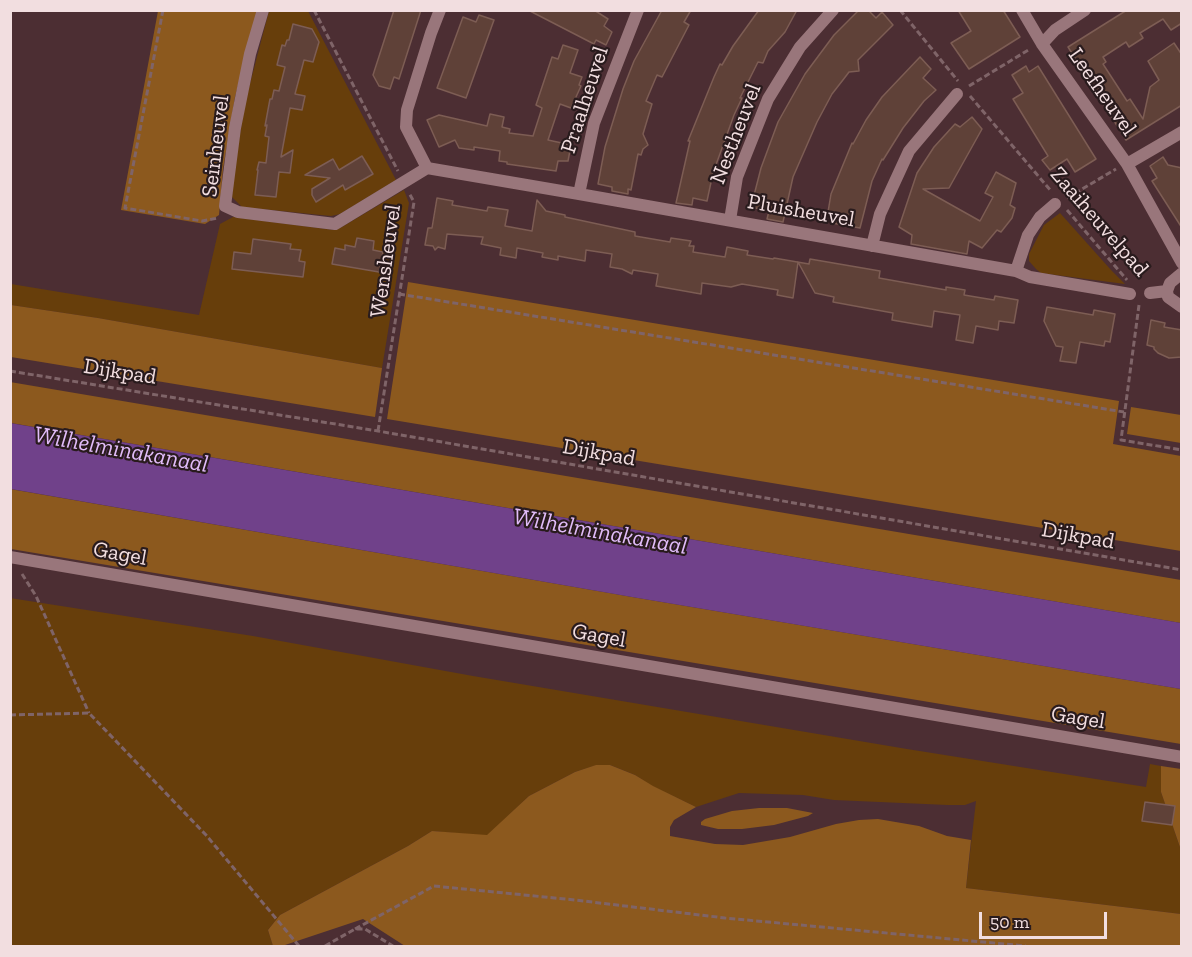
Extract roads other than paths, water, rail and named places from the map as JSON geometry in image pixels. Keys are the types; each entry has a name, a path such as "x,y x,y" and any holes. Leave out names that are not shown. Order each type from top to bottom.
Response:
{"street":[{"name":"Seinheuvel","path":"263,10 250,54 236,128 225,206 238,212 335,224 427,168"},
{"path":"440,10 407,110 406,127 427,168 579,194"},
{"name":"Nestheuvel","path":"730,220 737,177 768,99 800,47 833,10"},
{"name":"Leefheuvel","path":"1022,10 1042,44 1127,164 1182,263"},
{"path":"1042,44 1054,30 1084,10"},
{"name":"Praalheuvel","path":"579,194 594,123 638,11"},
{"path":"872,246 880,214 909,151 961,91"},
{"path":"1127,164 1182,132"},
{"name":"Pluisheuvel","path":"579,194 1016,271 1030,277 1138,292 1167,291"},
{"path":"1016,271 1028,235 1040,217 1057,202"},
{"path":"1182,273 1170,283 1167,291 1168,297 1182,307"},
{"name":"Gagel","path":"11,557 1182,757"}],"water":[{"name":"Wilhelminakanaal","path":"10,423 1181,623 1181,689 632,597 11,489"}]}
